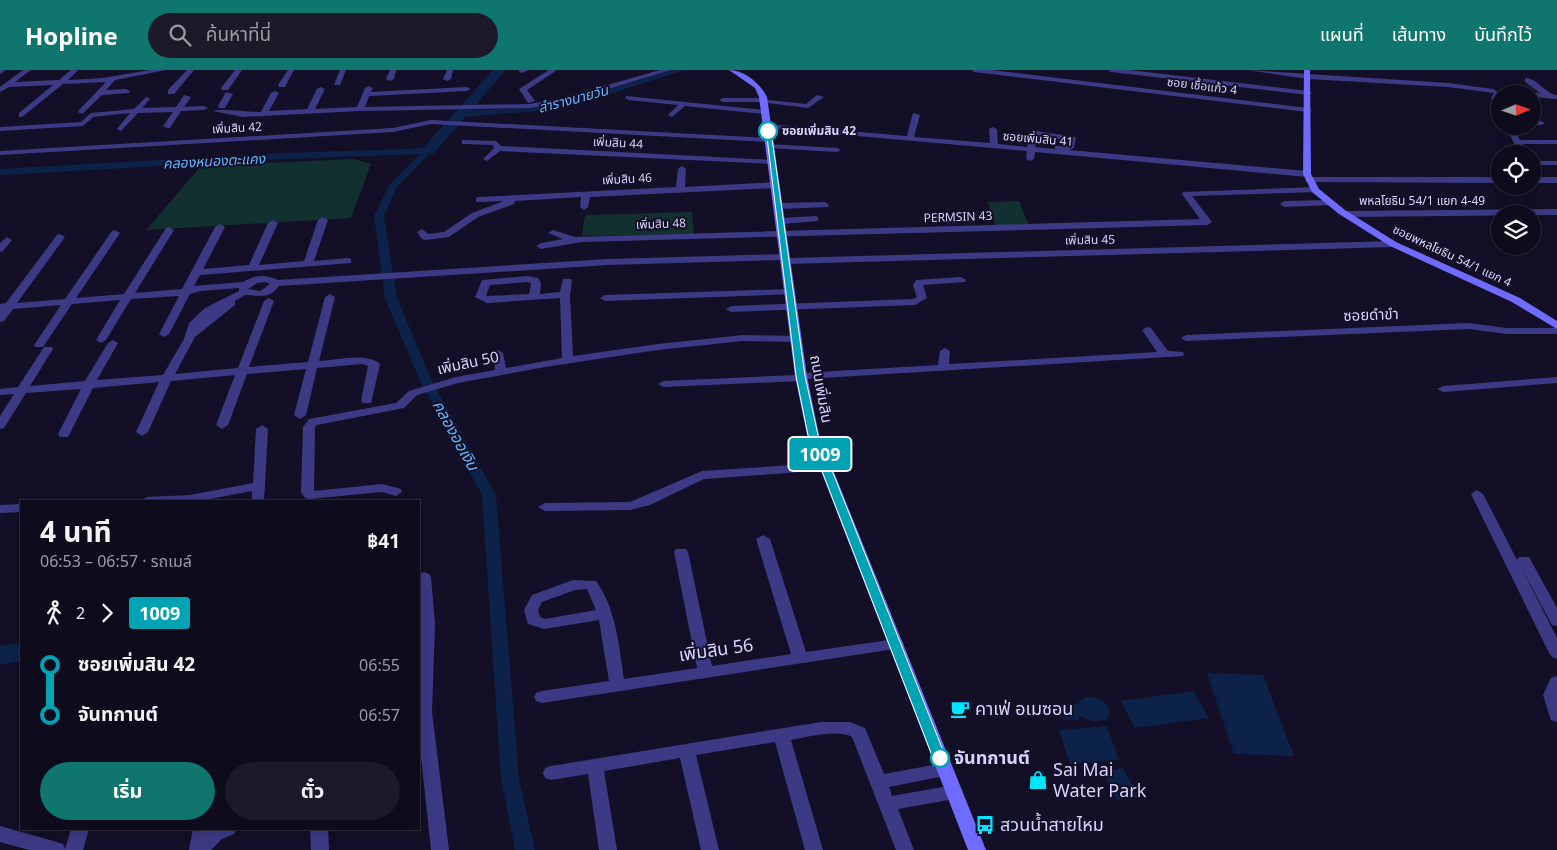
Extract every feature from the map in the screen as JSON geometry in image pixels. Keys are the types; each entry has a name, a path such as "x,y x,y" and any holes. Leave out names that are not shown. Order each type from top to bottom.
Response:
{"street":[{"path":"0,90 28,70"},
{"path":"22,115 75,70"},
{"path":"82,112 120,70"},
{"path":"8,85 112,79 163,70"},
{"path":"171,92 191,70"},
{"path":"220,108 239,70"},
{"path":"282,85 291,70"},
{"path":"337,83 343,70"},
{"path":"390,79 393,70"},
{"path":"447,79 450,70"},
{"path":"531,101 523,89 554,70"},
{"path":"91,115 110,112 204,108 205,111 220,108 230,115 360,109 477,109 546,104 668,70"},
{"path":"732,70 758,88 764,105"},
{"name":"ซอย เชื้อแก้ว 4","path":"974,70 1308,110"},
{"path":"1110,70 1308,93"},
{"path":"1250,70 1455,86 1491,92"},
{"path":"1307,75 1311,182 1476,183 1491,185"},
{"path":"1528,80 1548,96"},
{"path":"310,112 321,89"},
{"path":"360,109 367,91 412,92 467,89"},
{"path":"454,101 457,90"},
{"path":"99,93 126,91"},
{"path":"410,101 412,92"},
{"path":"264,114 275,93"},
{"path":"1541,95 1557,97"},
{"path":"664,102 672,96"},
{"path":"168,126 187,97"},
{"path":"629,98 684,103 808,106 820,97"},
{"path":"121,129 146,99"},
{"path":"723,100 764,105"},
{"path":"77,132 102,102"},
{"path":"672,116 684,103"},
{"name":"ถนนเพิ่มสิน","path":"764,105 791,292 801,377 813,435 824,467 977,850"},
{"path":"916,115 911,136 949,137"},
{"name":"เพิ่มสิน 42","path":"0,152 393,130 431,122 770,143"},
{"path":"0,128 83,124"},
{"name":"ซอยเพิ่มสิน 41","path":"767,126 911,136 994,146 1030,147 1311,182"},
{"path":"993,129 994,146"},
{"path":"804,136 811,135 815,130"},
{"path":"1030,147 1067,148 1071,147 1073,139 1036,132 1030,147 1030,159"},
{"path":"1514,135 1519,145"},
{"name":"เพิ่มสิน 44","path":"465,142 496,143 498,148 773,162"},
{"path":"1517,142 1557,142"},
{"path":"770,143 837,150"},
{"path":"487,159 498,148"},
{"path":"1541,163 1557,164"},
{"path":"680,189 682,169"},
{"path":"1541,176 1557,180"},
{"path":"1476,183 1491,181"},
{"name":"ซอยพหลโยธิน 54/1 แยก 4","path":"1311,182 1330,203 1393,244 1516,300 1557,326"},
{"name":"PERMSIN 43","path":"782,227 1134,225 1207,222 1186,195 1187,193 1311,182"},
{"name":"เพิ่มสิน 46","path":"479,200 776,185"},
{"path":"1541,186 1557,186"},
{"path":"584,207 586,194"},
{"path":"422,232 425,237 443,236 475,215 528,197"},
{"path":"1284,204 1330,203"},
{"path":"779,206 825,205"},
{"path":"1541,212 1557,223"},
{"name":"พหลโยธิน 54/1 แยก 4-49","path":"1541,212 1557,212"},
{"path":"1484,213 1491,218"},
{"name":"พหลโยธิน 54/1 แยก 4-49","path":"1346,214 1491,213"},
{"path":"782,227 815,219"},
{"path":"308,264 323,220"},
{"path":"253,268 273,223"},
{"path":"164,334 189,292 220,227"},
{"name":"เพิ่มสิน 48","path":"541,246 573,240 782,227"},
{"path":"101,340 169,230"},
{"path":"0,425 69,302 115,233"},
{"path":"554,233 573,240"},
{"path":"0,319 5,306 60,238"},
{"path":"0,249 7,240"},
{"path":"1217,249 1220,244 1242,242"},
{"name":"เพิ่มสิน 45","path":"786,257 1393,244"},
{"path":"632,256 786,257"},
{"path":"142,432 167,377 189,339 246,290 263,279 272,280 275,286 608,262 786,257"},
{"path":"197,272 348,261"},
{"path":"534,297 536,283 534,280 527,279 486,282 480,297 487,300 534,297 565,295"},
{"path":"731,310 915,302 922,298 918,285 920,282 961,280"},
{"path":"568,281 565,295 568,361"},
{"path":"5,306 189,292 197,295 246,290"},
{"path":"605,298 791,292"},
{"path":"300,415 330,297"},
{"path":"222,425 269,301"},
{"name":"ซอยดำขำ","path":"1186,338 1469,326 1506,331 1557,331"},
{"path":"1147,330 1164,354"},
{"name":"เพิ่มสิน 50","path":"396,492 382,488 310,495 307,492 309,427 319,420 400,406 413,392 456,380 658,347 743,338 797,339"},
{"path":"64,434 88,386 113,343"},
{"path":"943,367 945,351"},
{"path":"990,352 998,364"},
{"path":"498,353 501,372"},
{"path":"664,384 1179,354"},
{"path":"0,392 20,392 312,365 370,362 374,364 367,401"},
{"path":"1444,388 1557,380"},
{"path":"258,500 262,429"},
{"path":"545,507 630,506 646,502 702,475 824,467"},
{"path":"182,500 259,486"},
{"path":"1477,494 1557,653"},
{"path":"0,509 20,508"},
{"path":"763,539 800,658"},
{"path":"680,552 706,672"},
{"path":"1524,560 1557,621"},
{"path":"424,577 428,623 423,758 440,850"},
{"path":"604,614 544,624 533,620 531,610 537,599 582,583 591,584 598,592 604,614 617,685"},
{"name":"เพิ่มสิน 56","path":"542,697 896,644"},
{"path":"1557,682 1551,695 1557,716"},
{"path":"550,773 834,727 850,728 859,734 905,850"},
{"path":"781,735 814,850"},
{"path":"687,751 710,850"},
{"path":"595,766 608,850"},
{"path":"878,782 944,770"},
{"path":"886,804 954,792"},
{"path":"74,850 80,830"},
{"path":"198,849 202,830"},
{"path":"198,849 216,834 226,830"},
{"path":"319,830 320,850"},
{"path":"0,834 58,850"}],"green space":[{"path":"354,159 371,164 351,218 146,230 201,166"},
{"path":"1019,201 1029,226 996,227 988,202"},
{"path":"692,212 694,234 582,236 585,215"}],"water":[{"path":"20,642 20,661 0,665 0,646"},
{"path":"1207,673 1263,675 1294,756 1234,754"},
{"path":"1193,691 1209,718 1135,728 1121,701"},
{"path":"1085,697 1097,698 1106,704 1110,711 1107,719 1093,722 1079,715 1079,720 1064,720 1059,706 1076,705"},
{"path":"1107,726 1119,760 1070,764 1059,730"},
{"path":"1123,768 1138,797 1117,800 1103,772"}],"waterway":[{"name":"ลำรางนายวัน","path":"428,151 500,70"},
{"name":"ลำรางนายวัน","path":"462,114 535,109 597,95 681,70"},
{"name":"คลองออเงิน","path":"0,172 286,156 428,151 393,186 379,216 391,298 426,381 489,495 510,779 525,850"}],"bus line":[{"name":"1009","path":"768,131 801,376 813,435 835,494 904,662 940,758"}],"place":[{"name":"ซอยเพิ่มสิน 42","path":"768,131"},
{"name":"คาเฟ่ อเมซอน","path":"960,709"},
{"name":"จันทกานต์","path":"940,758"},
{"name":"Sai Mai Water Park","path":"1038,780"},
{"name":"สวนน้ำสายไหม","path":"985,825"}],"water label":[{"name":"คลองหนองตะแคง","path":"214,161"}]}
